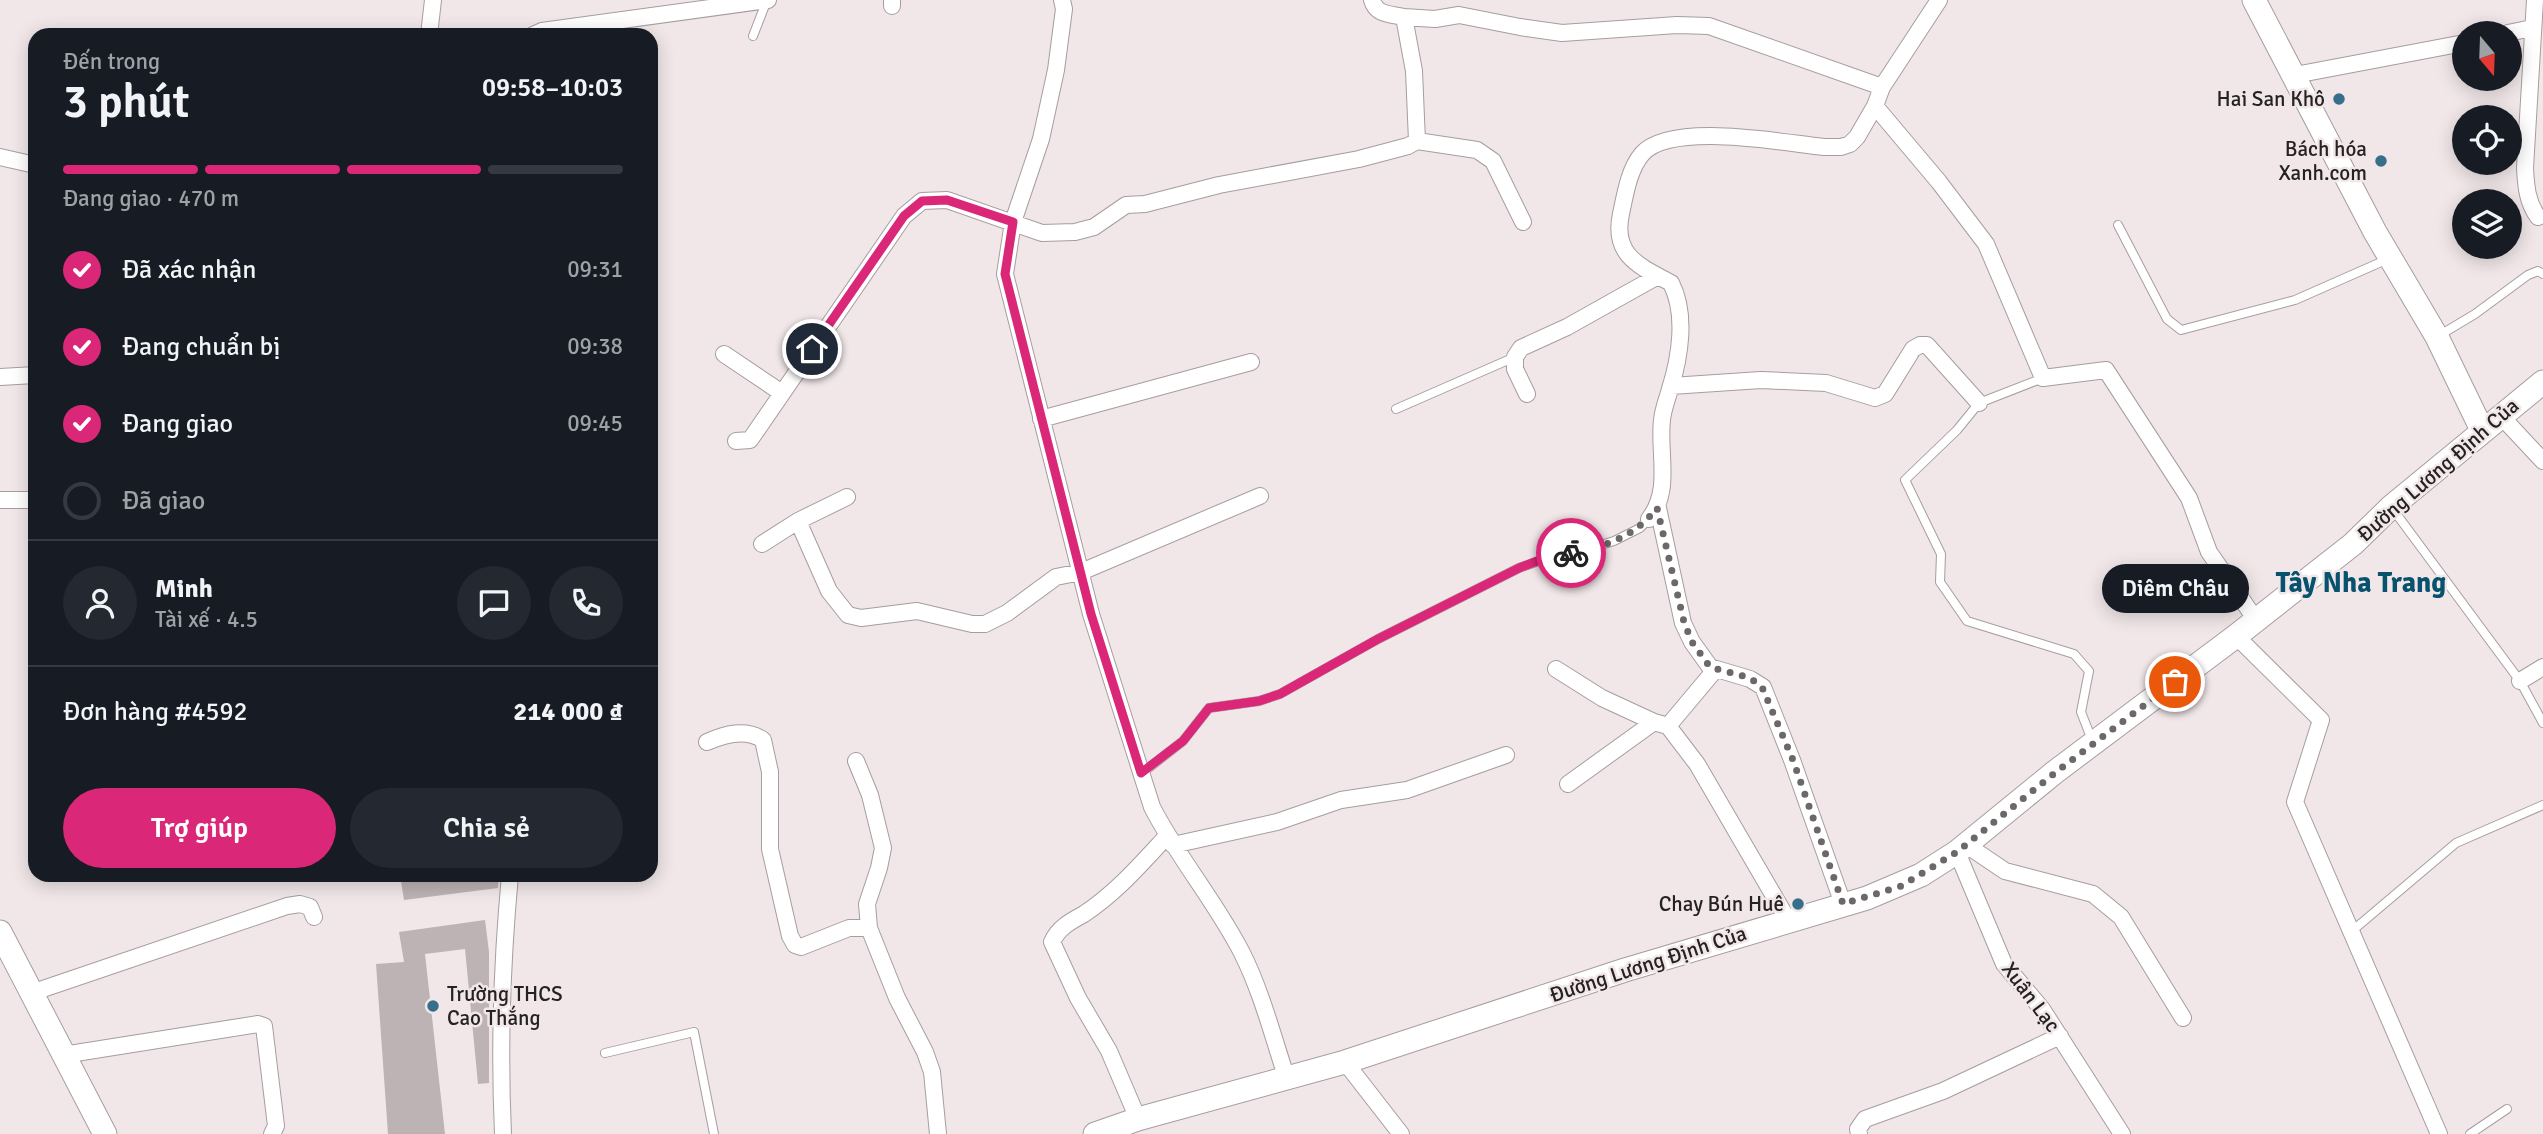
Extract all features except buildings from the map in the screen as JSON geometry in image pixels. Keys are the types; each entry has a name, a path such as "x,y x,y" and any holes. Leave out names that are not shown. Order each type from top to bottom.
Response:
{"street":[{"path":"430,28 433,0"},
{"path":"614,28 767,0"},
{"path":"1062,0 1056,70 1041,139 1013,222 1005,274 1091,614 1152,807 1170,841 1241,952 1260,992 1287,1079"},
{"path":"1372,0 1379,12 1404,17 1434,19 1459,15 1562,33 1677,25 1709,26 1882,87"},
{"path":"1843,904 1793,760 1762,687 1750,678 1715,670 1698,652 1684,622 1653,513 1664,462 1660,433 1663,409 1671,386 1681,318 1671,283 1628,257 1622,247 1619,236 1620,216 1629,180 1639,158 1652,144 1685,137 1713,136 1841,147 1850,144 1875,106 1882,87 1939,0"},
{"path":"2254,0 2390,258 2437,337 2491,423 2543,461"},
{"path":"2535,0 2525,168 2527,193 2532,208 2540,217"},
{"path":"1404,17 1414,71 1417,141"},
{"path":"2522,30 2532,28"},
{"path":"2295,75 2452,45"},
{"path":"1875,106 1939,182 1986,244 2043,378 2106,370 2189,498 2209,552 2256,620"},
{"path":"736,441 750,440 904,216 922,201 947,200 1042,233 1075,232 1094,227 1126,205 1145,204 1219,185 1359,159 1408,146 1417,141 1477,149 1485,154 1493,161 1523,222"},
{"path":"0,157 28,163"},
{"path":"1527,394 1515,369 1515,357 1521,348 1567,327 1658,276"},
{"path":"1671,386 1761,380 1826,383 1875,398 1885,394 1913,349 1927,345 1979,403"},
{"path":"724,354 782,393"},
{"path":"1041,419 1251,362"},
{"path":"0,377 28,375"},
{"name":"Đường Lương Định Của","path":"1095,1134 1138,1119 1345,1062 1625,970 1901,886 1961,848 2236,636 2353,544 2391,507 2543,382"},
{"path":"797,521 834,599 848,615 861,618 917,611 972,624 985,624 1007,613 1056,578 1081,572 1260,496"},
{"path":"762,544 797,521 847,497"},
{"path":"0,500 28,499"},
{"path":"2236,636 2321,720 2295,802 2439,1134"},
{"path":"2520,681 2543,667"},
{"path":"1556,669 1602,698 1661,724 1697,764 1788,920"},
{"path":"1568,784 1661,724 1715,670"},
{"path":"707,741 734,733 753,733 762,740 770,772 771,849 794,945 801,947 849,928 869,928"},
{"path":"1138,1119 1109,1051 1078,998 1052,942 1055,934 1097,905 1170,841 1278,822 1341,800 1407,790 1506,755"},
{"path":"856,761 870,795 883,848 867,904 869,928 897,998 925,1052 932,1072 938,1134"},
{"path":"1961,848 2005,871 2093,894 2121,917 2183,1018"},
{"name":"Xuân Lạc","path":"1961,848 2004,964 2042,1009 2122,1134"},
{"path":"503,1134 501,1086 505,928 509,882"},
{"path":"31,993 287,906 300,904 310,907 314,917"},
{"path":"0,932 105,1134"},
{"path":"63,1055 258,1024 264,1026 276,1126 272,1134"},
{"path":"1859,1134 1858,1129 1865,1119 1943,1091 2060,1036"},
{"path":"1345,1062 1401,1134"}],"lane":[{"path":"753,36 767,0"},
{"path":"2118,225 2167,319 2181,330 2295,300 2390,258"},
{"path":"2437,337 2475,314 2528,275 2538,271 2543,274"},
{"path":"1396,409 1515,357"},
{"path":"2043,378 1979,403 1957,430 1905,480 1941,554 1940,582 1967,621 2074,654 2089,671 2081,712 2094,743"},
{"path":"2391,507 2520,681 2543,723"},
{"path":"1141,773 1183,741 1209,708 1259,701 1280,694 1378,639 1519,568 1550,556 1585,550 1614,541 1640,528 1653,513"},
{"path":"2351,932 2456,843 2543,806"},
{"path":"605,1054 694,1032 714,1134"},
{"path":"2470,1134 2507,1109"}],"way so far":[{"path":"1571,553 1614,541 1640,528 1657,508 1684,622 1692,642 1710,667 1750,678 1762,687 1793,760 1843,904 1901,886 1957,852 2056,772 2175,682"}],"place":[{"name":"Hai San Khô","path":"2339,99"},
{"name":"Bách hóa Xanh.com","path":"2381,161"},
{"name":"Diêm Châu","path":"2175,682"},
{"name":"Chay Bún Huê","path":"1798,904"},
{"name":"Trường THCS Cao Thắng","path":"433,1006"}],"district":[{"name":"Tây Nha Trang","path":"2361,583"}],"route":[{"path":"812,349 904,216 922,201 947,200 1013,222 1005,274 1091,614 1141,773 1183,741 1209,708 1259,701 1280,694 1378,639 1519,568 1550,556 1571,553"}]}
